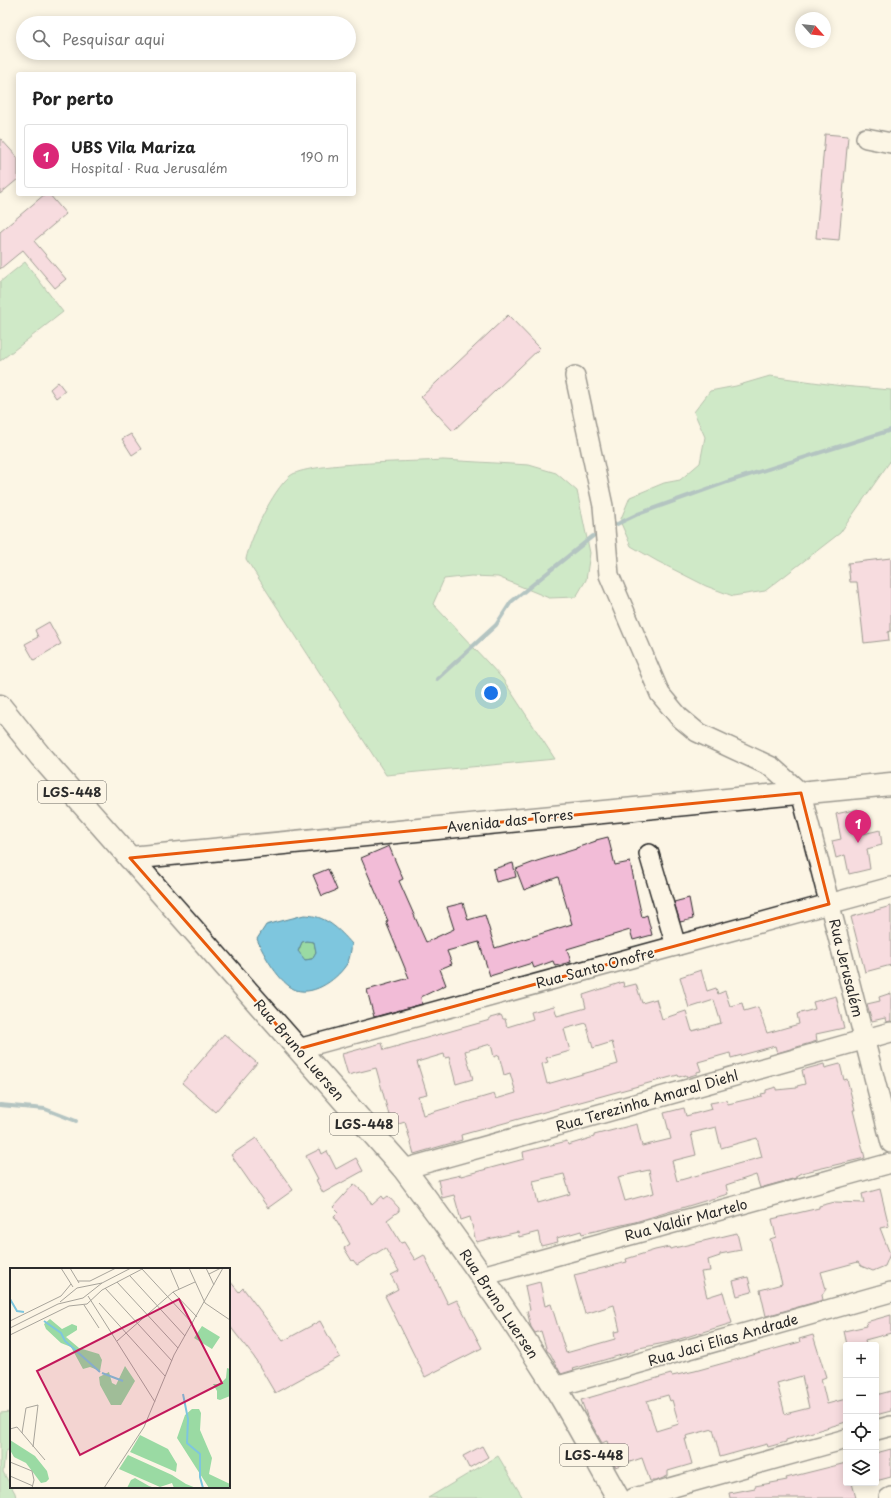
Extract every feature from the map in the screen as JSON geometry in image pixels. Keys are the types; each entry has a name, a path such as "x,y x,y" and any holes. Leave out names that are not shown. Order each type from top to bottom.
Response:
{"main road":[{"name":"Rua Bruno Luersen","path":"0,706 41,757 404,1170 482,1276 555,1387 618,1498"},
{"name":"Avenida das Torres","path":"130,858 891,784"}],"street":[{"path":"866,138 891,143"},
{"path":"575,376 603,506 609,575 660,694 679,717 698,732 772,766 801,793"},
{"name":"Rua Jerusalém","path":"801,793 891,1143"},
{"path":"649,854 676,946"},
{"name":"Rua Santo Onofre","path":"298,1049 891,887"},
{"name":"Rua Terezinha Amaral Diehl","path":"404,1170 891,1032"},
{"name":"Rua Valdir Martelo","path":"482,1276 891,1163"},
{"name":"Rua Jaci Elias Andrade","path":"555,1387 891,1292"},
{"path":"879,1429 891,1426"},
{"path":"634,1498 843,1440"}],"highlighted area":[{"path":"801,793 829,904 298,1049 130,858"}],"green space":[{"path":"25,262 63,312 0,361 0,282"},
{"path":"770,376 842,386 891,390 891,460 840,533 765,591 733,596 706,586 631,546 620,521 630,497 664,483 680,480 700,463 705,437 694,412 710,391 736,386"},
{"path":"443,460 529,465 556,473 577,491 590,553 586,580 576,597 549,598 498,577 471,576 444,579 433,604 502,678 555,759 386,775 246,559 252,539 269,503 283,483 290,476 300,471 338,465"},
{"path":"302,942 314,942 316,952 312,959 304,960 298,952"},
{"path":"10,1412 10,1449 5,1452 3,1472 10,1484 10,1488 12,1488 15,1493 16,1498 0,1498 0,1413"},
{"path":"498,1456 523,1498 428,1498"}],"water":[{"path":"304,915 319,917 337,928 352,944 348,962 339,974 326,984 311,990 296,990 284,982 278,975 257,939 266,925","holes":["302,942 314,942 316,952 312,959 305,960 298,951"]}],"building":[{"path":"825,134 848,136 839,240 816,238"},
{"path":"0,138 16,156 16,181 0,194"},
{"path":"43,196 51,196 66,214 34,241 66,279 55,288 23,250 0,269 0,232"},
{"path":"508,315 540,348 453,431 421,397"},
{"path":"58,382 65,391 56,398 50,389"},
{"path":"131,434 141,449 132,455 122,439"},
{"path":"891,558 891,631 888,632 889,640 864,643 857,582 850,582 848,563"},
{"path":"49,622 61,644 34,660 25,644 38,637 35,630"},
{"path":"858,809 863,834 880,830 882,845 867,849 870,869 849,874 845,855 836,858 832,841 841,839 836,814"},
{"path":"608,837 615,865 630,862 642,917 647,915 652,935 633,940 630,930 567,949 571,962 555,966 553,961 534,968 532,963 490,976 479,942 447,951 452,964 440,969 446,985 421,997 422,1004 374,1017 367,990 409,978 386,922 388,921 361,858 389,846 403,879 399,881 426,942 454,929 447,907 463,903 468,920 485,915 495,948 572,924 558,877 524,890 516,869"},
{"path":"513,863 516,877 496,882 493,869"},
{"path":"328,869 337,890 322,896 313,875"},
{"path":"689,898 693,919 680,922 674,902"},
{"path":"891,906 891,965 865,972 851,917"},
{"path":"701,970 707,991 716,988 718,994 725,991 730,1006 742,1003 744,1011 758,1007 767,1033 799,1024 797,1014 815,1009 813,1002 836,996 844,1028 816,1034 817,1041 777,1053 775,1046 731,1058 730,1053 698,1062 701,1071 697,1072 697,1074 687,1077 686,1075 679,1077 678,1075 461,1135 462,1140 414,1154 405,1122 392,1126 376,1068 348,1075 342,1054 382,1043 384,1050 490,1020 490,1018 501,1015 503,1019 505,1019 507,1027 533,1019 531,1012 554,1006 557,1016 586,1008 583,995 623,982 624,987 636,984 642,1003 656,999 662,1019 686,1011 692,1031 721,1023 714,1000 689,1008 680,977","holes":["586,1023 593,1048 612,1042 618,1064 547,1084 542,1064 548,1062 546,1058 570,1051 564,1029","491,1044 494,1057 499,1055 504,1075 510,1073 516,1093 496,1099 494,1094 423,1115 418,1096 427,1094 417,1062 444,1054 445,1058 449,1057 456,1084 473,1079 465,1051"]},
{"path":"891,993 891,1021 886,1022 885,1018 872,1021 867,1004 880,1001 879,997"},
{"path":"224,1034 257,1063 215,1112 182,1083"},
{"path":"824,1064 825,1068 840,1064 844,1080 847,1079 865,1158 801,1173 796,1176 796,1178 760,1188 756,1175 726,1185 728,1194 635,1222 582,1234 581,1231 557,1238 558,1242 541,1246 538,1232 519,1237 518,1232 476,1242 470,1217 461,1220 454,1195 442,1198 438,1180 461,1176 524,1159 523,1152 567,1141 568,1145 594,1137 594,1135 637,1124 642,1146 671,1139 664,1113 684,1108 686,1116 712,1109 710,1103 727,1100 728,1104 762,1096 761,1094 766,1093 766,1090 776,1087 776,1090 797,1088 797,1086 805,1084 802,1070","holes":["716,1127 721,1148 757,1138 762,1157 677,1181 672,1161 696,1155 691,1133","649,1170 654,1193 625,1201 618,1177","564,1174 570,1194 538,1203 533,1181"]},
{"path":"256,1138 293,1190 268,1208 231,1155"},
{"path":"320,1149 322,1154 327,1151 336,1169 356,1158 363,1171 323,1193 316,1180 318,1179 306,1156"},
{"path":"354,1184 367,1195 372,1205 382,1196 384,1199 388,1196 399,1208 399,1211 387,1220 401,1243 404,1242 415,1260 424,1255 448,1304 457,1300 482,1348 425,1377 385,1296 398,1289 391,1275 399,1271 385,1248 357,1265 353,1260 352,1261 344,1248 350,1244 334,1216 338,1212 333,1207"},
{"path":"880,1189 889,1226 880,1228 890,1254 885,1266 873,1271 861,1266 858,1262 821,1272 826,1289 822,1295 823,1300 766,1316 760,1290 782,1284 770,1239 776,1237 772,1219 819,1208 819,1206 835,1202 864,1203 862,1194"},
{"path":"737,1233 741,1250 720,1254 720,1256 708,1260 710,1271 701,1272 707,1297 723,1292 732,1323 670,1342 634,1349 635,1351 573,1369 574,1370 561,1374 550,1353 547,1351 541,1331 535,1333 531,1327 527,1311 530,1310 525,1286 540,1282 545,1306 551,1304 566,1353 615,1339 614,1332 620,1331 614,1305 585,1314 574,1275 627,1262 626,1259 655,1250 669,1247 670,1249"},
{"path":"748,1277 752,1292 737,1296 733,1281"},
{"path":"230,1281 239,1292 243,1288 283,1341 320,1321 340,1357 275,1393 254,1357 230,1326"},
{"path":"891,1315 891,1333 865,1340 865,1342 846,1342 844,1331 867,1326 866,1322"},
{"path":"813,1335 826,1377 821,1379 827,1404 843,1400 843,1423 768,1447 767,1444 720,1457 713,1429 686,1436 687,1439 685,1439 692,1464 668,1471 668,1476 656,1481 650,1481 642,1458 615,1467 607,1441 602,1443 587,1416 581,1400 671,1374 672,1376 695,1371 800,1342 799,1339","holes":["802,1376 809,1408 785,1414 777,1383","668,1395 670,1401 672,1400 679,1424 656,1431 647,1401"]},
{"path":"891,1391 891,1411 879,1414 879,1394"},
{"path":"482,1446 488,1457 469,1468 463,1456"},
{"path":"891,1449 891,1477 879,1480 879,1452"},
{"path":"843,1464 843,1486 853,1486 856,1498 730,1498 729,1493 787,1480 786,1478"}],"waterway":[{"path":"613,526 638,514 727,482 891,430"},
{"path":"437,679 496,625 511,602 593,536"},
{"path":"0,1105 45,1109 76,1121"}],"place":[{"name":"UBS Vila Mariza","path":"858,843"}]}
